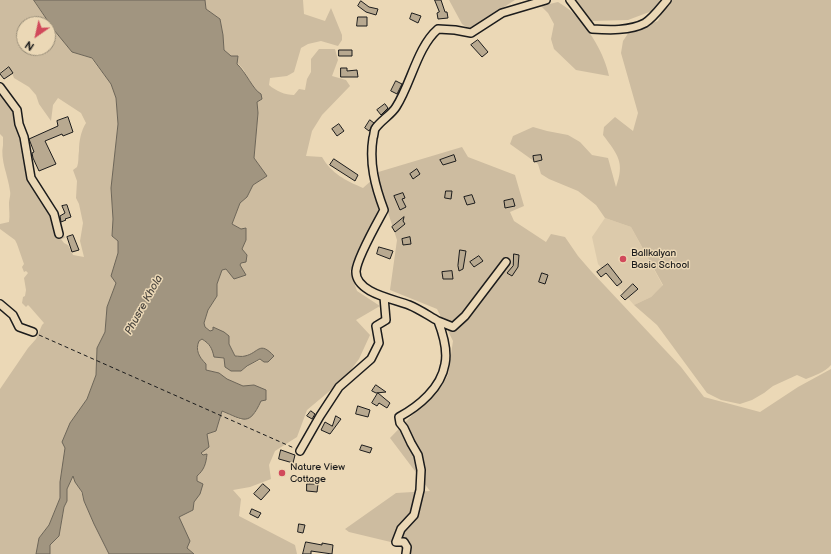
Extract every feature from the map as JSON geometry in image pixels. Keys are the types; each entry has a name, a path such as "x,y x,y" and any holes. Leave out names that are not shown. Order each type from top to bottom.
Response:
{"street":[{"path":"506,262 465,316 452,327 409,305 384,297 364,288 357,279 356,271 359,261 384,210 377,192 372,167 373,139 375,129 396,107 416,63 432,34 438,29 471,33 502,13 545,0 552,0"},
{"path":"570,0 592,29 612,30 632,27 646,22 667,0"},
{"path":"0,87 17,110 19,124 24,137 31,178 54,214 59,234"},
{"path":"300,451 320,416 339,388 371,359 379,343 376,326 386,320 384,297"},
{"path":"0,304 13,315 19,327 33,332"},
{"path":"406,554 407,547 404,542 396,542 401,530 414,515 420,490 421,470 418,455 400,423 399,417 409,411 431,392 441,375 445,364 444,338 438,321"}],"path":[{"path":"33,332 300,451"}],"shaded area":[{"path":"0,0 34,0 45,16 16,16 16,56 56,56 56,32 72,52 91,58 111,84 116,98 118,124 111,188 113,219 112,236 118,241 118,253 112,276 116,283 107,307 105,332 97,348 96,375 87,399 70,423 60,482 60,498 49,525 39,538 36,554 0,554 0,389 28,348 36,339 44,323 28,305 26,307 22,303 26,290 24,278 28,273 26,271 24,272 22,267 24,264 15,240 0,229 0,224 9,222 10,194 2,151 3,137 0,134 0,90 13,110 27,163 52,213 58,236 64,235 65,238 61,239 68,245 73,255 84,257 80,241 83,223 79,204 76,198 77,181 73,170 78,165 80,140 86,123 81,113 58,98 53,105 51,121 39,104 36,95 29,87 14,78 9,66 0,72"},
{"path":"205,0 303,0 304,14 325,21 331,8 342,35 342,40 338,46 321,41 308,44 301,48 294,72 287,76 270,78 269,85 281,92 291,95 294,95 299,89 305,90 307,79 311,72 311,59 319,49 335,49 338,60 332,76 346,80 350,86 322,115 312,131 306,156 322,157 330,168 340,176 363,188 372,180 380,209 376,223 350,271 357,291 380,306 356,320 370,335 359,359 344,379 307,410 297,437 275,451 269,465 271,479 250,487 233,490 241,499 239,516 295,545 297,554 194,554 187,548 179,517 193,510 197,476 207,454 203,455 200,453 207,445 207,434 216,431 222,411 241,420 255,413 261,401 254,385 243,386 226,379 219,373 206,370 206,364 201,359 197,347 199,341 202,339 209,343 221,358 224,358 241,371 265,358 274,356 235,356 229,341 213,327 214,330 210,331 204,324 208,310 217,296 217,284 222,270 240,265 247,255 242,249 246,240 246,228 241,229 232,224 240,203 247,197 253,185 267,176 254,158 258,113 257,102 262,99 256,92 243,69 224,50 220,19 206,9"},
{"path":"449,0 515,0 482,21 471,30 462,24"},
{"path":"576,0 660,0 652,11 628,20 592,21"},
{"path":"668,0 831,0 831,365 823,372 806,379 797,375 773,386 752,400 740,404 721,400 707,393 657,325 634,305 651,297 663,285 631,227 605,218 596,205 578,191 549,179 541,174 538,164 510,144 513,136 533,127 568,135 580,142 592,155 608,158 616,187 619,178 620,165 613,148 603,135 604,127 615,117 633,131 638,113 621,53 623,41 631,29 658,21"},
{"path":"558,2 573,13 585,26 596,42 604,59 609,76 576,70 554,49 551,39 554,24 548,13 541,6"},
{"path":"462,147 468,157 515,175 524,206 510,212 514,221 546,242 551,234 565,237 578,256 591,271 681,367 704,397 760,412 798,387 831,369 831,554 404,554 399,544 349,532 345,529 396,493 430,491 390,438 419,408 437,393 448,375 453,341 437,309 390,290 397,240 375,173"},
{"name":"Ballkalyan Basic School","path":"605,218 631,227 663,286 651,297 634,305 598,264 592,237"},
{"path":"73,475 109,554 50,554 50,545 59,536 64,507 67,501 67,489"}],"water":[{"name":"Phusre Khola","path":"34,0 205,0 206,9 220,19 224,50 231,56 238,56 237,64 255,89 261,94 262,99 257,102 258,113 254,158 267,176 253,185 247,197 240,203 232,224 241,229 246,228 246,240 242,249 247,255 246,262 241,263 240,265 246,275 234,279 226,269 222,270 217,284 217,296 208,310 204,323 205,327 210,331 213,330 213,327 229,336 229,344 235,356 245,356 262,348 269,351 274,356 268,362 264,362 260,359 241,371 231,371 225,367 224,358 214,357 209,345 202,339 199,341 197,347 201,359 206,364 206,370 219,373 227,379 243,386 254,385 266,390 266,400 261,401 253,415 245,419 241,419 222,411 216,431 207,434 209,447 201,453 203,455 207,454 206,461 203,469 197,476 197,481 203,484 200,494 194,502 193,510 179,517 190,541 187,548 194,554 109,554 94,524 84,501 82,492 73,476 67,489 67,501 64,507 59,536 50,545 50,554 36,554 39,538 49,525 60,498 60,482 65,448 62,442 70,423 87,399 96,375 97,348 105,332 107,307 116,283 111,276 118,253 118,241 112,236 113,219 111,188 118,124 116,98 111,84 92,58 72,52 56,32 56,16 45,16"}],"building":[{"path":"435,0 441,0 445,12 447,12 448,18 438,19 437,13 439,12"},
{"path":"361,1 369,7 378,9 376,15 366,12 358,6"},
{"path":"412,13 421,16 418,23 410,19"},
{"path":"358,17 367,17 367,26 357,26"},
{"path":"478,40 488,52 482,57 471,45"},
{"path":"339,50 352,50 352,56 339,56"},
{"path":"9,67 13,73 4,79 0,74"},
{"path":"341,68 347,68 347,71 357,70 358,77 341,77"},
{"path":"396,81 402,84 397,94 391,91"},
{"path":"385,104 388,108 381,115 377,110"},
{"path":"68,117 73,132 63,136 62,134 45,141 56,164 39,171 33,158 32,153 34,152 29,139 58,126 57,121"},
{"path":"370,120 374,123 369,131 365,128"},
{"path":"339,124 344,131 337,136 332,129"},
{"path":"454,155 456,161 443,165 440,160"},
{"path":"541,155 542,160 534,162 533,156"},
{"path":"334,159 358,175 355,181 330,165"},
{"path":"417,169 420,174 413,179 410,174"},
{"path":"446,191 452,191 451,199 445,198"},
{"path":"403,193 405,198 402,199 406,207 400,210 394,196"},
{"path":"472,195 475,203 467,205 464,197"},
{"path":"513,199 515,206 505,208 504,201"},
{"path":"67,205 71,217 61,222 60,216 65,213 62,206"},
{"path":"404,217 403,221 405,224 395,232 392,227"},
{"path":"73,235 79,250 72,252 67,237"},
{"path":"410,237 411,244 403,245 402,239"},
{"path":"379,247 393,251 390,259 377,254"},
{"path":"460,250 466,251 463,269 459,271 458,266"},
{"path":"514,254 519,255 518,267 512,276 507,273 513,266"},
{"path":"479,256 483,261 474,267 470,262"},
{"path":"608,264 622,282 617,286 606,273 601,277 597,272"},
{"path":"452,271 453,279 443,279 442,272"},
{"path":"542,273 548,275 545,284 539,282"},
{"path":"633,284 638,289 625,300 621,296"},
{"path":"376,385 386,392 376,393 372,391"},
{"path":"378,393 390,403 387,408 379,403 377,406 372,403"},
{"path":"358,406 370,410 368,417 356,414"},
{"path":"311,411 315,414 312,419 307,416"},
{"path":"336,416 341,419 330,434 321,430 325,422 332,426"},
{"path":"362,445 372,448 370,453 360,450"},
{"path":"281,450 295,455 293,463 279,459"},
{"path":"263,484 270,490 261,500 254,494"},
{"path":"307,484 318,484 317,492 307,491"},
{"path":"252,509 261,513 258,518 250,514"},
{"path":"299,524 305,525 303,533 298,532"},
{"path":"306,542 322,545 322,543 333,545 332,554 311,551 311,554 303,554"}],"place":[{"name":"Ballkalyan Basic School","path":"623,259"},
{"name":"Nature View Cottage","path":"282,473"}]}
